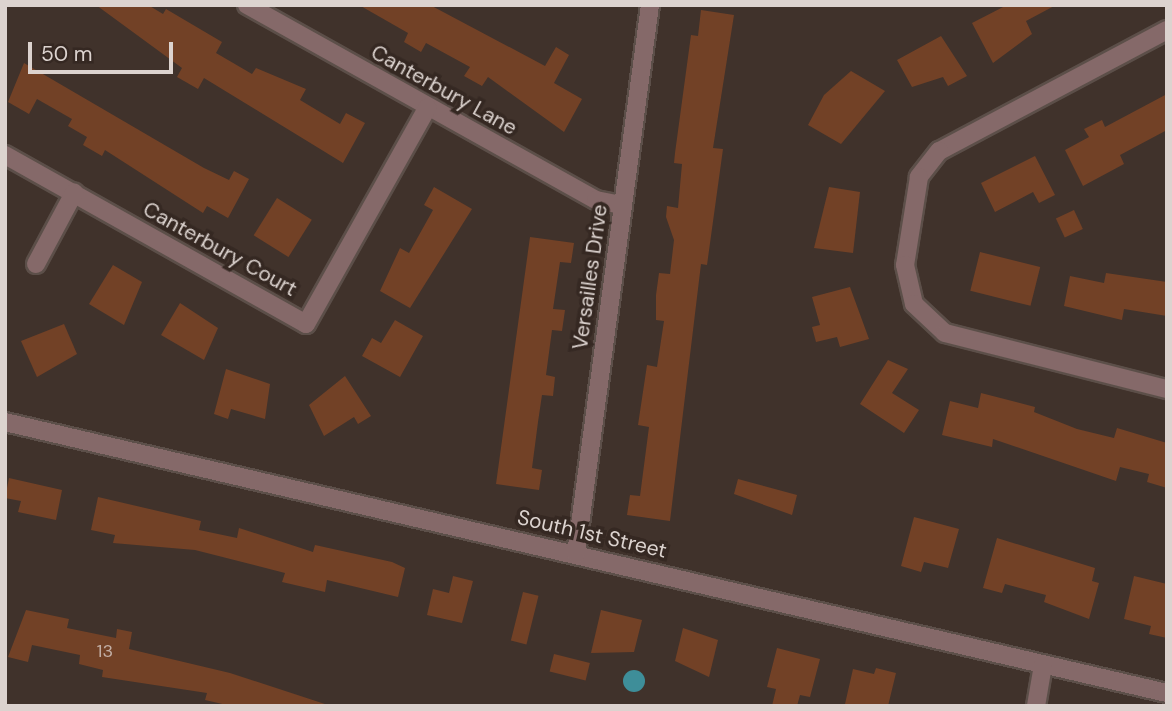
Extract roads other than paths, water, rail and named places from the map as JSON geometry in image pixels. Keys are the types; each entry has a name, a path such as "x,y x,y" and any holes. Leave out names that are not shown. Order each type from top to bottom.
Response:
{"street":[{"name":"Canterbury Lane","path":"247,5 426,108 596,200 622,205"},
{"name":"Versailles Drive","path":"576,554 650,5"},
{"path":"1167,30 939,151 919,177 905,265 914,304 945,332 1167,389"},
{"name":"Canterbury Court","path":"5,155 306,324 426,108"},
{"path":"36,264 74,193"},
{"name":"South 1st Street","path":"5,422 1167,693"},
{"path":"1036,706 1043,665"}],"water":[{"path":"634,670 642,673 645,681 642,689 634,692 626,689 623,681 626,673"}]}
